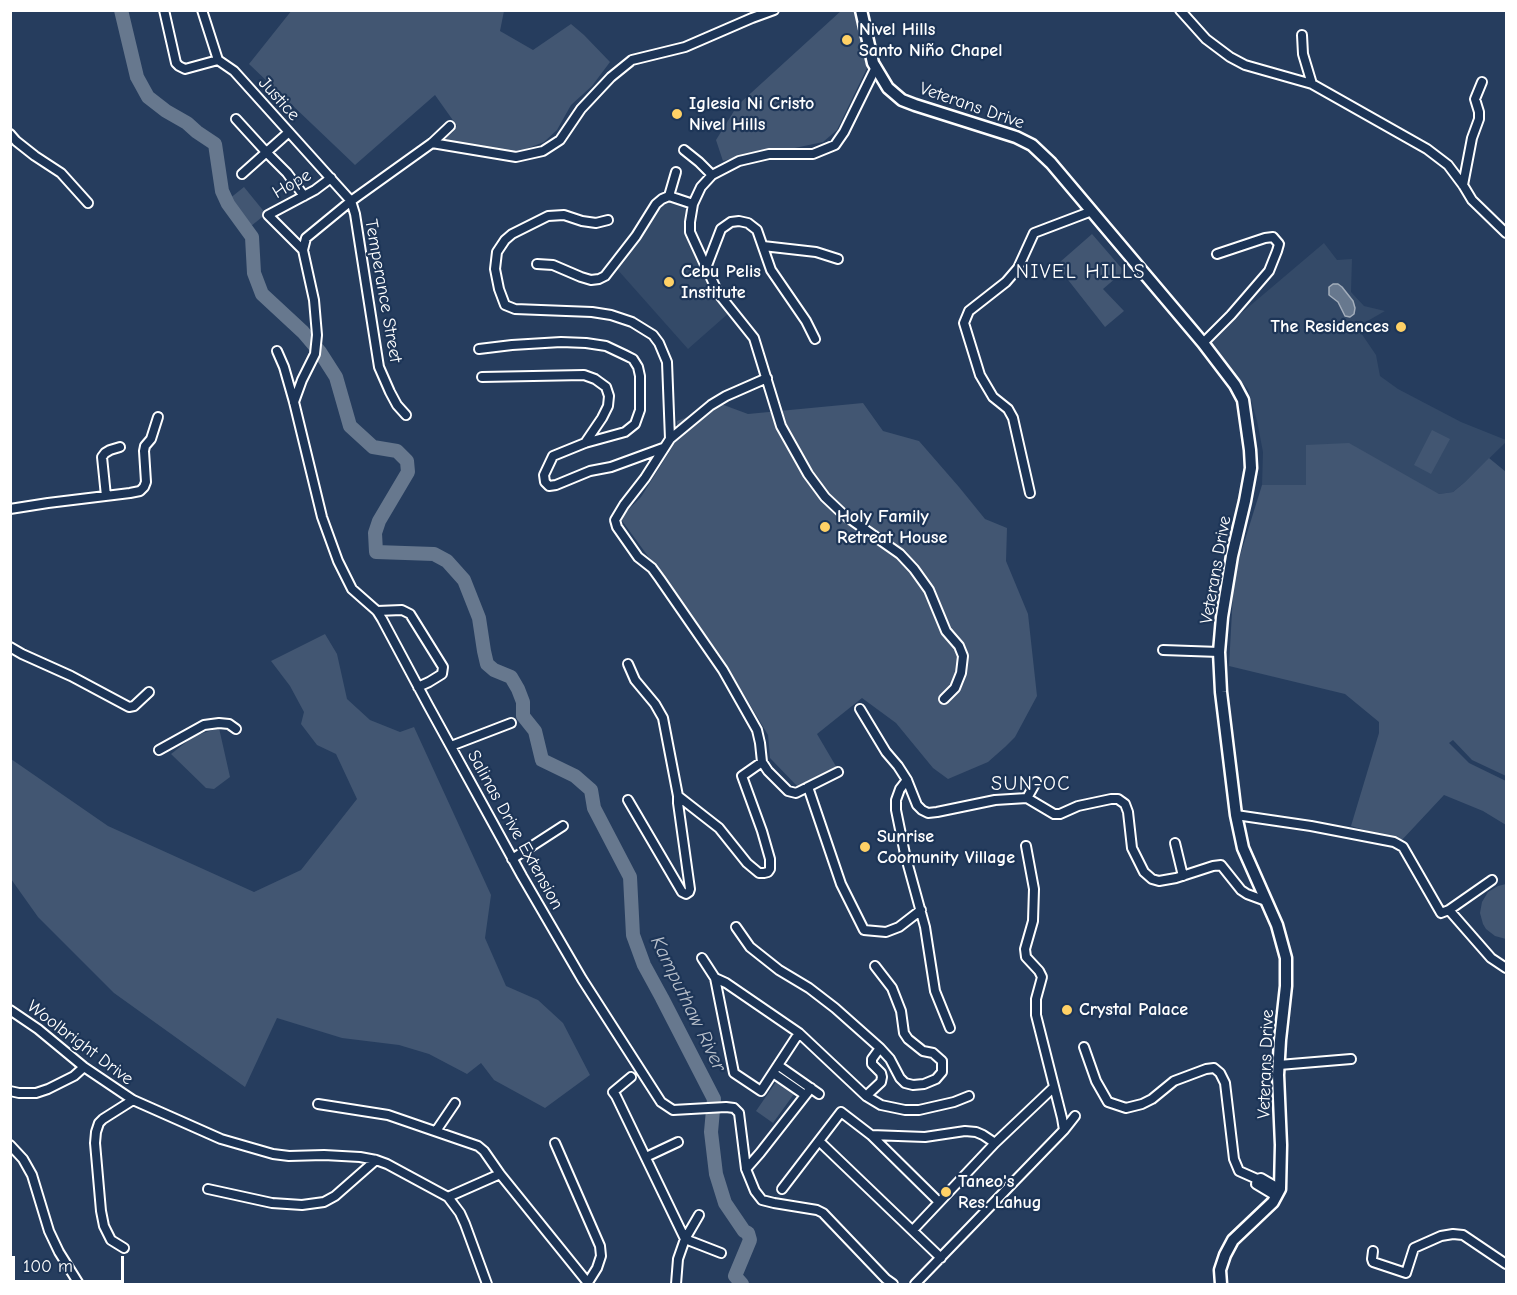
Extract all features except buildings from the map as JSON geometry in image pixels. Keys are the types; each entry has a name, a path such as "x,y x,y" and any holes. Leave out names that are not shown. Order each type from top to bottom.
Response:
{"main road":[{"name":"Veterans Drive","path":"861,10 873,63 888,88 902,100 1016,137 1032,145 1092,211 1203,344 1243,400 1251,468 1228,574 1219,652 1221,692 1236,815 1243,848 1277,926 1286,958 1286,986 1279,1065 1281,1145 1278,1193"},
{"path":"1221,1284 1220,1270 1233,1240 1273,1202 1278,1193"}],"street":[{"path":"164,10 176,63 185,69 218,60 202,10"},
{"path":"432,143 516,157 543,151 560,140 580,109 611,76 632,60 685,47 774,10"},
{"path":"1180,10 1206,39 1238,61 1253,68 1312,84 1427,149 1448,165 1472,200 1506,234"},
{"path":"1302,35 1303,54 1312,84"},
{"name":"Justice","path":"218,60 234,71 351,201"},
{"path":"876,67 844,132 835,145 813,154 769,154 739,161 712,175 701,187 693,204 690,232 718,292 754,338 781,426 808,474 825,497 843,514 900,554 929,590 946,631 959,646 963,656 961,673 955,688 944,699"},
{"path":"1463,185 1472,138 1479,119 1475,99 1482,82"},
{"path":"236,119 287,173 304,196"},
{"path":"294,402 315,354 317,335 314,300 303,250 306,238 351,201 432,143 450,126"},
{"path":"242,174 289,132"},
{"path":"10,134 35,156 61,173 88,203"},
{"path":"684,150 712,175"},
{"path":"669,196 676,172"},
{"name":"Hope","path":"303,250 268,215 315,190 331,178"},
{"path":"537,264 553,265 591,280 599,279 605,276 636,236 656,204 662,199 669,196 693,204"},
{"name":"Temperance Street","path":"351,201 379,367 394,399 406,416"},
{"path":"1030,493 1013,418 1008,409 993,397 980,375 964,323 969,311 1006,282 1018,268 1034,233 1092,211"},
{"path":"608,220 596,223 564,215 548,216 512,234 497,252 495,269 499,289 505,306 515,309 592,312 611,315 632,322 653,335 667,362 670,439"},
{"path":"706,268 720,229 731,222 748,223 757,230 771,270 806,321 815,339"},
{"path":"1203,344 1269,271 1279,244 1274,237 1265,238 1217,254"},
{"path":"763,246 816,252 838,259"},
{"path":"479,349 561,342 586,343 606,346 633,359 638,367 640,410 634,424 625,432 585,443 553,456 544,475 545,482 549,486 663,448"},
{"name":"Salinas Drive Extension","path":"277,351 294,402 322,517 338,561 352,589 377,611 512,859 582,979 661,1102 673,1110 734,1108 739,1113 746,1169 755,1191 762,1200 824,1213 893,1284"},
{"path":"482,377 584,375 595,379 606,387 609,396 608,406 585,443"},
{"path":"766,378 711,405 670,439 615,520 617,527 638,557 652,568 723,670 757,730 762,762 768,771 788,791 796,793 838,772"},
{"path":"10,509 140,491 146,482 145,446 151,439 158,417"},
{"path":"106,496 102,457 110,450 120,447"},
{"path":"377,611 402,610 410,614 443,667 442,674 418,687"},
{"path":"10,647 129,707 134,706 148,692"},
{"path":"1164,650 1219,652"},
{"path":"628,664 635,680 655,704 663,718 678,796 690,889 686,894 682,892 628,800"},
{"path":"860,709 886,752 907,780 917,805 928,813 995,800 1027,798 1054,814 1060,814 1078,806 1118,799 1125,804 1128,812 1132,848 1144,872 1155,881 1221,865 1241,890 1266,901"},
{"path":"451,746 511,723"},
{"path":"159,750 204,725 229,724 236,729"},
{"path":"678,796 718,828 747,863 759,873 768,872 770,859 742,776 762,762"},
{"path":"907,780 900,789 896,800 896,810 905,854 925,927 935,991 950,1028"},
{"path":"1027,798 1036,782"},
{"path":"808,787 842,884 864,930 886,933 899,927 921,910"},
{"path":"1236,815 1394,842 1403,847 1441,913 1449,910 1492,880"},
{"path":"512,859 563,826"},
{"path":"1175,843 1183,876"},
{"path":"1026,846 1034,889 1033,921 1025,949 1026,957 1042,977 1036,999 1036,1015 1064,1130"},
{"path":"1449,910 1491,958 1506,968"},
{"path":"736,927 750,947 835,1008 880,1048 905,1083 924,1084 936,1079 942,1072 942,1061 933,1053 923,1051 908,1039 904,1033 901,1011 892,988 875,966"},
{"path":"702,958 716,978 734,1073 761,1091 799,1033"},
{"path":"716,978 799,1033 867,1096 881,1105 905,1110 919,1110 969,1096"},
{"name":"Woolbright Drive","path":"10,1010 38,1029 84,1067 133,1100 221,1139 273,1154 360,1157 376,1160 448,1197 465,1224 487,1284"},
{"path":"1084,1047 1096,1081 1108,1102 1126,1108 1152,1099 1174,1081 1214,1068 1220,1073 1225,1083 1234,1160 1239,1171 1257,1179 1256,1184 1278,1193"},
{"path":"867,1096 881,1082 881,1073 872,1064 874,1054 880,1048"},
{"path":"1279,1065 1351,1059"},
{"path":"778,1066 819,1094"},
{"path":"10,1091 19,1093 48,1089 74,1076 84,1067"},
{"path":"773,1073 805,1095"},
{"path":"631,1077 613,1092 685,1239 721,1253"},
{"path":"913,1230 995,1143 1054,1087"},
{"path":"746,1169 811,1088"},
{"path":"124,1248 111,1240 104,1226 95,1143 99,1123 133,1100"},
{"path":"436,1131 455,1103"},
{"path":"318,1104 388,1115 478,1146 587,1284 597,1268 601,1256 600,1246 555,1143"},
{"path":"782,1189 840,1113 871,1135 939,1202"},
{"path":"915,1284 1075,1116"},
{"path":"871,1135 925,1137 965,1131 976,1132 995,1143"},
{"path":"819,1141 941,1258"},
{"path":"646,1157 678,1142"},
{"path":"10,1145 23,1159 32,1175 49,1231 79,1284"},
{"path":"208,1189 272,1203 302,1205 324,1202 335,1196 376,1160"},
{"path":"448,1197 500,1174"},
{"path":"676,1284 678,1259 685,1239 699,1215"},
{"path":"1373,1251 1373,1262 1406,1273 1414,1248 1441,1236 1453,1234 1463,1235 1506,1264"}],"shaded area":[{"path":"292,10 504,11 500,31 533,50 571,24 610,62 592,86 571,105 557,130 544,142 518,152 441,141 444,134 457,126 435,95 355,165 249,64"},
{"path":"842,10 854,11 867,68 837,130 823,142 790,149 760,150 723,161 716,140 740,103"},
{"path":"244,187 266,214 251,226 229,199"},
{"name":"Cebu Pelis Institute","path":"670,200 688,206 685,231 715,295 730,312 688,349 617,269 664,204"},
{"path":"1092,234 1124,271 1103,289 1124,311 1105,327 1065,276 1060,262"},
{"path":"1324,243 1337,260 1352,259 1351,292 1364,306 1385,311 1357,327 1376,355 1380,376 1398,389 1461,422 1506,440 1453,492 1439,494 1306,485 1262,485 1263,452 1248,389 1207,344"},
{"path":"1333,284 1342,287 1353,301 1354,314 1350,317 1345,316 1338,302 1329,295 1329,287"},
{"path":"863,403 883,431 919,441 985,519 1007,528 1006,561 1028,614 1037,696 1015,737 1005,747 988,762 948,779 933,768 896,723 862,698 817,734 837,768 797,786 770,758 768,735 721,656 620,518 641,497 676,441 677,421 721,404 748,414"},
{"path":"1432,430 1450,439 1431,474 1414,465"},
{"path":"1349,443 1439,494 1453,492 1489,458 1506,472 1506,776 1472,760 1453,740 1449,743 1469,763 1506,781 1506,825 1483,811 1444,795 1401,841 1351,826 1379,733 1379,722 1345,694 1229,666 1234,575 1262,485 1306,485 1306,445"},
{"path":"325,634 337,654 347,699 370,720 400,732 414,727 491,895 485,938 506,986 538,1000 563,1023 590,1075 545,1108 494,1080 481,1063 467,1074 429,1054 399,1045 342,1038 277,1018 245,1087 114,993 38,917 11,879 11,759 108,826 254,892 301,870 357,799 336,754 317,745 301,724 304,712 290,686 271,661"},
{"path":"219,728 230,777 214,789 206,788 171,754 194,736"},
{"path":"1506,884 1506,939 1495,936 1486,929 1480,913 1482,902 1488,892"},
{"path":"776,1082 794,1094 773,1123 756,1111"}],"waterway":[{"name":"Kamputhaw River","path":"121,10 137,77 148,97 215,144 222,191 228,204 252,237 254,273 262,294 303,332 320,352 336,377 350,426 373,447 397,451 407,461 408,472 379,521 375,533 376,552 434,554 447,561 464,580 479,618 487,664 494,670 511,677 518,689 523,702 523,716 535,731 542,760 575,776 591,790 594,808 630,877 633,935 644,965 714,1099 711,1132 716,1174 725,1203 744,1231 748,1233 750,1240 735,1276 742,1284"}],"place":[{"name":"Nivel Hills Santo Niño Chapel","path":"847,40"},
{"name":"Iglesia Ni Cristo Nivel Hills","path":"677,114"},
{"name":"Cebu Pelis Institute","path":"669,282"},
{"name":"The Residences","path":"1401,327"},
{"name":"Holy Family Retreat House","path":"825,527"},
{"name":"Sunrise Coomunity Village","path":"865,847"},
{"name":"Crystal Palace","path":"1067,1010"},
{"name":"Taneo's Res. Lahug","path":"946,1192"}],"district":[{"name":"NIVEL HILLS","path":"1081,272"},
{"name":"SUN-OC","path":"1031,784"}]}
